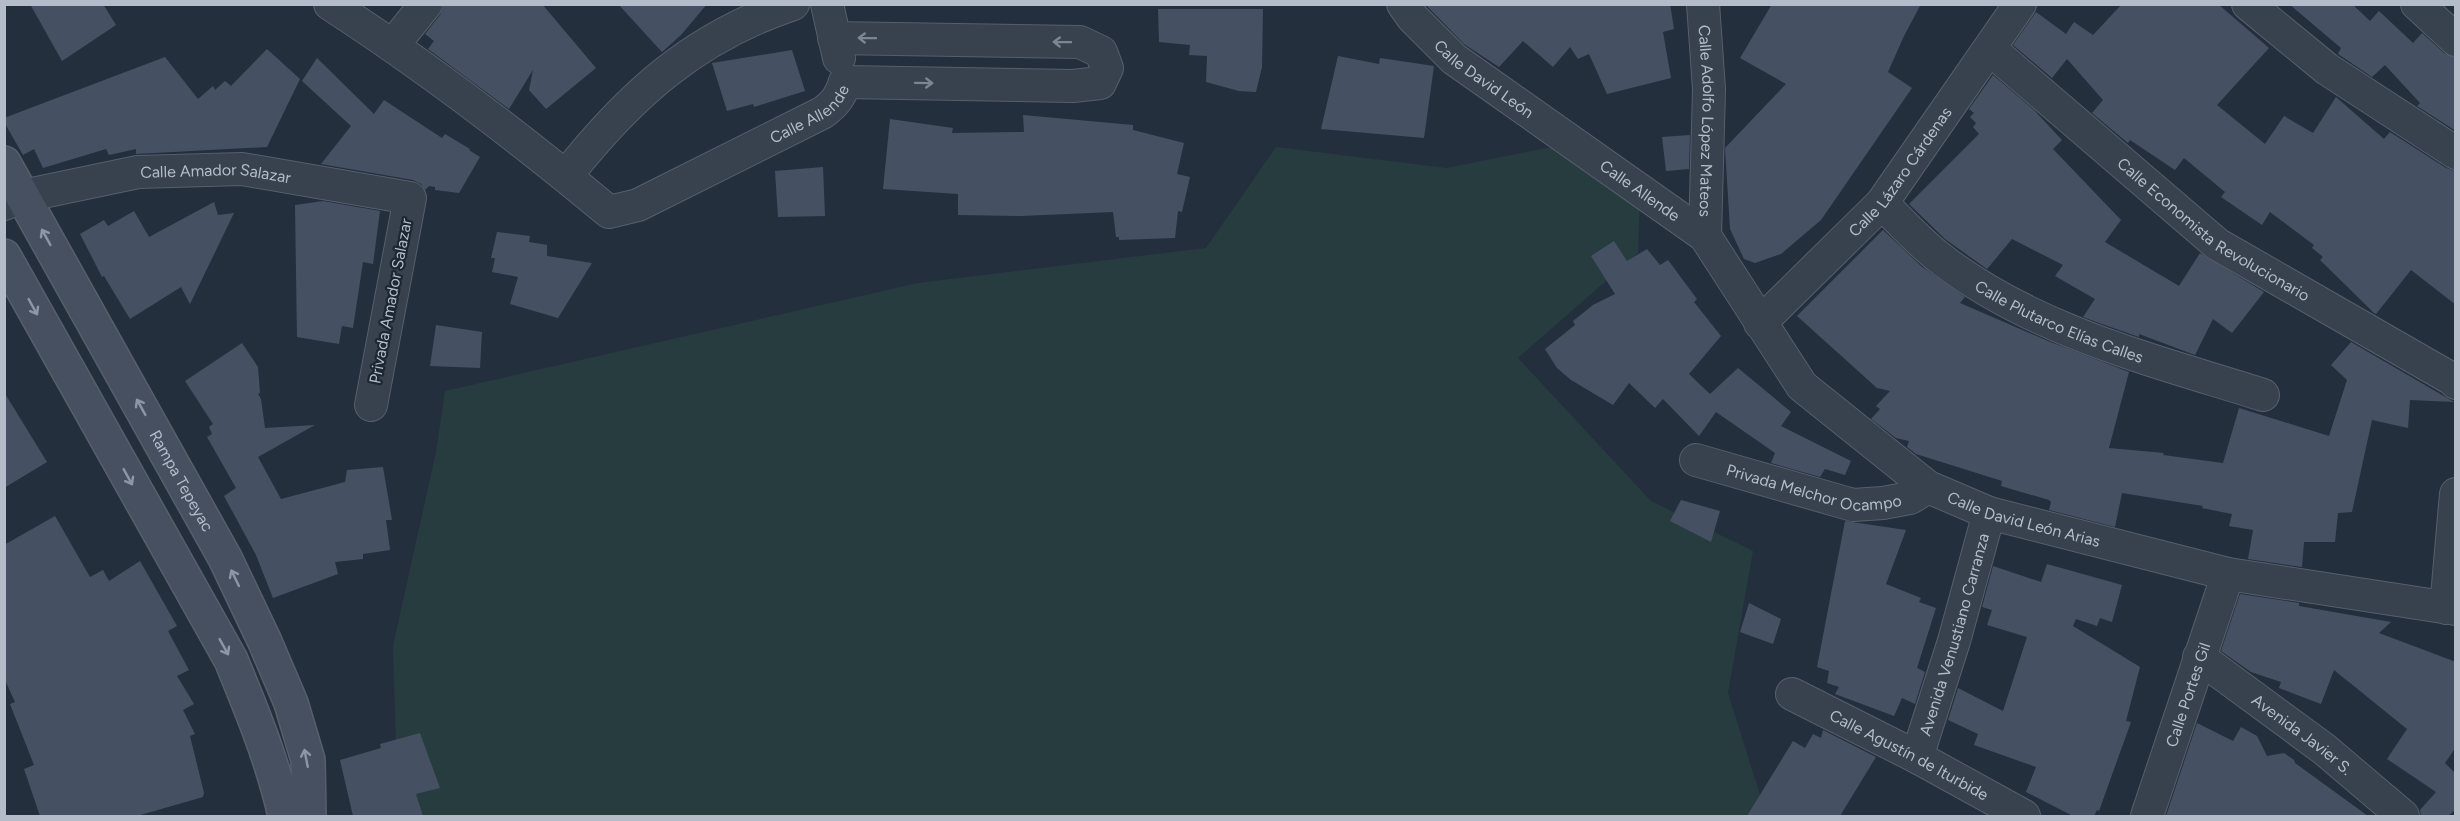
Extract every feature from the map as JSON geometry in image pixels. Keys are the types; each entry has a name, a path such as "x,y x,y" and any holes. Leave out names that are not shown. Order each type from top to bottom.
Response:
{"main road":[{"name":"Rampa Tepeyac","path":"4,163 14,200 225,558 265,642 291,703 308,760 309,816"},
{"path":"4,256 231,660 255,717 278,783 285,816"}],"street":[{"name":"Calle Allende","path":"330,4 393,45 566,176 609,212 638,204 822,113 840,96 845,82 1073,86 1100,83 1107,68 1101,52 1080,42 834,38"},
{"path":"393,45 426,4"},
{"path":"566,176 599,134 637,95 679,62 725,34 793,4"},
{"path":"827,4 845,82"},
{"name":"Calle David León","path":"1403,4 1413,18 1454,59 1576,142"},
{"name":"Calle Adolfo López Mateos","path":"1703,4 1709,89 1705,236"},
{"name":"Calle Lázaro Cárdenas","path":"1760,323 1882,203 2020,4"},
{"path":"2248,4 2327,69 2456,153"},
{"path":"2417,4 2456,40"},
{"name":"Calle Economista Revolucionario","path":"1990,49 2217,244 2456,383"},
{"name":"Calle Allende","path":"1576,142 1705,236"},
{"name":"Calle Amador Salazar","path":"14,200 138,172 242,169 410,198"},
{"name":"Privada Amador Salazar","path":"370,405 410,198"},
{"name":"Calle Plutarco Elías Calles","path":"1882,203 1940,258 1969,279 2004,299 2091,340 2263,394"},
{"name":"Calle David León Arias","path":"1705,236 1803,386 1928,488 1989,513 2228,574 2450,608"},
{"name":"Privada Melchor Ocampo","path":"1696,460 1853,505 1910,498 1928,488"},
{"path":"2450,608 2456,494"},
{"name":"Avenida Venustiano Carranza","path":"1917,757 1954,641 1989,513"},
{"name":"Calle Portes Gil","path":"2147,816 2228,574"},
{"name":"Avenida Javier S.","path":"2199,657 2324,749 2403,816"},
{"name":"Calle Agustín de Iturbide","path":"1792,694 1917,757 2025,816"}],"green space":[{"path":"1576,142 1640,190 1638,253 1518,358 1651,501 1753,551 1728,693 1761,798 1769,816 398,816 393,646 436,452 445,391 918,283 1206,248 1276,147 1447,168"}],"building":[{"path":"30,4 103,4 116,25 62,61"},
{"path":"444,4 542,4 596,68 546,109 529,90 533,70 509,109 428,49 434,41 425,34 440,15"},
{"path":"618,4 707,4 681,35 662,52"},
{"path":"1425,4 1670,4 1674,29 1663,32 1671,78 1607,94 1589,54 1578,59 1570,47 1553,67 1523,41 1499,67 1464,44"},
{"path":"1772,4 1921,4 1888,72 1912,88 1821,220 1781,254 1755,263 1744,259 1730,229 1725,148 1786,84 1740,58"},
{"path":"2122,4 2218,4 2269,48 2217,105 2265,144 2284,116 2313,133 2336,97 2384,139 2390,132 2446,168 2456,171 2456,305 2411,270 2376,314 2374,313 2320,260 2323,257 2312,248 2314,245 2270,212 2262,225 2221,197 2225,192 2184,158 2175,170 2130,140 2128,143 2092,113 2103,100 2067,59 2052,78 2013,45 2036,12 2066,34 2074,22 2093,35"},
{"path":"2289,4 2352,4 2370,21 2379,11 2413,43 2422,33 2444,53 2456,57 2456,131 2417,106 2420,103 2385,65 2372,77 2338,54 2341,48"},
{"path":"1158,9 1263,9 1262,67 1256,92 1239,91 1206,82 1207,56 1189,55 1190,45 1159,42"},
{"path":"267,49 300,79 267,147 136,154 136,149 109,155 106,149 43,168 34,149 23,155 4,122 4,118 165,57 198,99 213,86 215,90 225,81 231,86"},
{"path":"792,50 805,91 754,107 753,104 727,111 712,63"},
{"path":"1338,56 1379,64 1380,58 1434,66 1424,138 1321,129"},
{"path":"317,58 374,114 384,100 442,138 445,134 480,157 459,193 435,190 435,187 429,186 425,190 421,184 413,180 321,164 351,126 302,81"},
{"path":"1993,75 2034,110 2062,140 2053,149 2121,220 2105,242 2179,286 2200,253 2264,292 2232,333 2213,319 2195,355 2139,334 2139,337 2083,317 2095,299 2055,276 2063,265 2012,239 1987,269 1945,239 1909,204 1979,134 1973,127 1976,123 1970,117 1974,113 1969,109"},
{"path":"1023,115 1133,125 1133,130 1184,143 1177,174 1190,177 1182,212 1178,211 1175,238 1119,240 1119,237 1116,237 1113,212 1021,216 958,215 958,194 883,189 890,119 953,128 952,133 1024,132"},
{"path":"1690,135 1689,169 1666,171 1662,137"},
{"path":"823,167 825,216 778,217 775,171"},
{"path":"323,201 380,211 373,264 363,262 353,328 342,326 339,344 297,337 295,205"},
{"path":"214,202 218,215 234,213 190,304 181,287 130,319 104,276 102,277 80,234 104,220 108,226 134,211 149,237"},
{"path":"1883,230 1921,266 1965,297 1960,303 2048,341 2129,372 2109,448 2164,453 2163,455 2223,463 2239,408 2329,436 2347,380 2331,365 2351,342 2454,402 2410,400 2408,428 2372,420 2352,512 2338,513 2335,542 2304,542 2302,567 2248,559 2253,530 2229,526 2232,514 2202,508 2203,506 2122,493 2115,527 2049,510 2051,502 2049,500 2001,486 2002,481 1916,454 1907,447 1909,441 1896,438 1871,419 1880,409 1876,406 1890,391 1877,388 1797,316"},
{"path":"497,232 530,236 529,242 547,245 547,256 592,263 558,318 510,304 518,277 492,272 495,258 491,258"},
{"path":"1614,241 1627,261 1647,249 1660,265 1668,260 1697,299 1694,302 1721,336 1689,374 1710,394 1738,368 1791,412 1781,426 1851,461 1845,475 1825,469 1820,477 1771,463 1775,453 1716,412 1699,436 1663,399 1655,408 1629,383 1613,405 1571,380 1557,368 1545,349 1575,325 1573,321 1593,305 1615,294 1591,256"},
{"path":"436,325 482,332 480,368 430,366"},
{"path":"242,343 258,367 260,393 258,394 261,399 265,428 315,425 258,457 281,499 345,482 347,470 383,467 392,520 386,520 390,550 363,554 363,559 335,562 338,574 273,598 256,555 224,496 236,488 207,437 212,434 209,427 213,424 185,381"},
{"path":"4,392 47,462 4,488"},
{"path":"1681,500 1720,511 1711,542 1670,521"},
{"path":"55,516 90,577 103,570 109,581 140,561 177,626 168,631 189,670 177,676 194,704 183,710 195,734 190,736 204,793 203,797 137,816 40,816 24,769 34,765 10,704 15,702 4,678 4,545"},
{"path":"1845,521 1906,530 1886,584 1921,598 1919,602 1936,608 1917,668 1925,672 1915,704 1902,698 1894,716 1835,694 1839,687 1827,683 1829,671 1817,667"},
{"path":"2047,564 2122,585 2112,622 2100,618 2097,626 2076,619 2073,626 2140,667 2126,721 2131,722 2099,811 2097,810 2094,816 2073,816 2026,792 2036,767 1974,745 1978,734 1948,720 1958,688 2003,711 2027,637 1987,625 1992,610 1982,607 1993,566 2041,582"},
{"path":"2240,594 2299,603 2299,606 2391,622 2379,633 2456,662 2456,747 2445,763 2454,772 2456,770 2456,809 2448,816 2421,816 2420,810 2436,792 2387,759 2407,729 2334,670 2321,704 2279,688 2281,682 2251,672 2221,651"},
{"path":"1749,603 1781,619 1773,644 1740,632"},
{"path":"2197,723 2233,741 2241,727 2257,736 2267,756 2284,753 2368,816 2166,816"},
{"path":"1823,730 1876,757 1840,816 1747,816 1793,741 1805,748 1813,734 1821,738"},
{"path":"420,733 440,788 416,794 423,816 353,816 340,760 381,748 380,744"}]}
